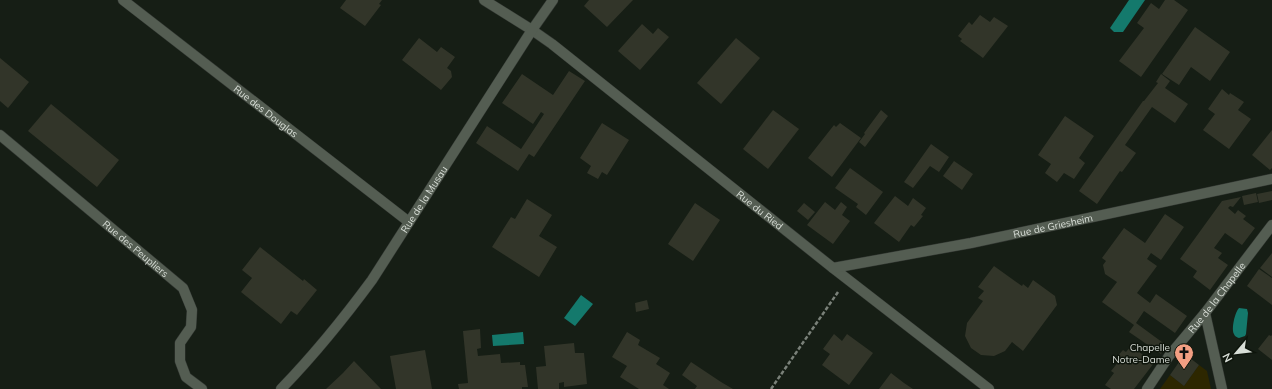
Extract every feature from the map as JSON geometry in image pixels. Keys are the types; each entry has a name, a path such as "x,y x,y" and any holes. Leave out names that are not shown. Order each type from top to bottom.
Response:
{"street":[{"name":"Rue des Douglas","path":"123,0 409,222"},
{"name":"Rue du Ried","path":"484,0 552,44 833,268 989,389"},
{"name":"Rue de la Musau","path":"280,389 301,368 353,306 372,280 532,30 553,0"},
{"name":"Rue des Peupliers","path":"0,135 183,288 192,310 191,328 180,343 180,361 186,377 202,389"},
{"name":"Rue de Griesheim","path":"833,268 971,242 1272,179"},
{"name":"Rue de la Chapelle","path":"1147,389 1169,356 1205,314 1272,225"},
{"path":"1205,314 1222,389"}],"path":[{"path":"772,389 847,279"}],"shaded area":[{"path":"1199,365 1207,371 1211,389 1160,389 1170,375 1184,386"}],"water":[{"path":"1129,0 1145,0 1123,32 1114,32 1110,28"},
{"path":"581,295 593,304 575,326 564,318"},
{"path":"1239,308 1247,309 1248,313 1246,334 1245,336 1239,338 1234,335 1233,325"},
{"path":"523,332 524,344 493,346 492,335"}],"building":[{"path":"346,0 382,0 379,4 381,5 365,26 340,8"},
{"path":"589,0 633,0 607,27 584,6"},
{"path":"1165,0 1174,0 1188,10 1141,77 1119,61 1144,28 1137,23 1151,3 1159,9"},
{"path":"980,15 990,22 994,17 1008,26 983,58 960,41 962,39 958,36 969,22 972,25"},
{"path":"642,24 653,34 658,28 669,37 640,70 618,51"},
{"path":"1195,27 1230,52 1210,81 1191,67 1179,85 1162,74"},
{"path":"419,38 437,52 441,47 455,57 447,68 451,71 452,77 441,90 402,60"},
{"path":"736,38 760,58 721,104 697,83"},
{"path":"0,58 29,82 8,108 0,101"},
{"path":"569,71 585,81 534,157 529,154 518,171 476,143 487,126 521,149 544,114 541,112 533,124 502,103 522,74 553,95"},
{"path":"1161,74 1170,81 1165,88 1188,104 1175,123 1152,107 1125,145 1136,153 1122,172 1120,171 1097,204 1079,191 1143,101 1158,83 1156,82"},
{"path":"1222,89 1229,95 1230,93 1244,102 1238,110 1251,119 1229,149 1203,130 1215,114 1208,109"},
{"path":"51,104 119,160 97,187 28,131"},
{"path":"773,110 799,129 768,169 743,149"},
{"path":"881,110 888,116 865,147 859,142"},
{"path":"1065,116 1094,136 1079,158 1085,163 1074,179 1064,173 1057,182 1045,173 1051,164 1038,155"},
{"path":"602,123 629,140 607,175 602,172 598,179 587,173 591,166 580,158"},
{"path":"840,123 861,138 832,177 808,158 834,125 836,127"},
{"path":"1272,130 1272,168 1270,170 1252,155"},
{"path":"931,144 949,157 939,172 930,166 913,188 904,182"},
{"path":"954,161 973,174 962,190 943,176"},
{"path":"850,168 883,192 866,215 856,207 858,204 835,188"},
{"path":"1272,191 1272,200 1259,203 1257,194"},
{"path":"1256,193 1258,202 1244,205 1242,196"},
{"path":"895,196 908,206 913,198 926,208 921,215 923,216 914,227 911,225 899,242 874,223"},
{"path":"1241,197 1233,207 1230,206 1228,208 1235,214 1238,210 1246,216 1243,219 1255,228 1242,245 1225,233 1214,248 1222,253 1218,258 1228,265 1210,290 1193,277 1197,271 1180,259 1222,201"},
{"path":"527,199 552,215 539,236 557,247 539,277 492,247 511,217 515,219"},
{"path":"825,202 835,210 841,202 847,207 842,215 850,221 833,244 807,225"},
{"path":"695,203 720,220 693,261 668,244"},
{"path":"804,203 815,212 808,220 797,211"},
{"path":"1165,214 1184,227 1161,260 1151,253 1147,259 1157,266 1137,293 1150,303 1156,294 1187,316 1175,333 1144,311 1136,323 1166,345 1161,354 1129,332 1134,325 1102,302 1117,282 1105,274 1103,265 1106,261 1102,258 1124,228 1145,243"},
{"path":"260,247 303,281 304,279 317,290 297,315 291,311 281,324 241,292 252,278 242,270"},
{"path":"1272,253 1272,277 1260,268"},
{"path":"994,266 1022,286 1023,284 1028,288 1033,280 1055,296 1057,305 1023,351 1012,342 1005,351 994,356 981,355 971,348 965,336 967,323 983,301 978,298 984,291 978,287"},
{"path":"1259,269 1272,278 1272,305 1247,286"},
{"path":"647,300 649,309 636,312 635,303"},
{"path":"480,329 481,348 477,349 478,356 500,354 501,363 520,362 520,365 525,365 528,387 522,387 522,389 459,389 458,384 468,383 463,331"},
{"path":"627,332 640,340 638,345 660,358 656,364 670,373 663,385 669,389 639,389 620,377 627,366 612,357"},
{"path":"834,334 842,341 847,334 873,353 849,385 822,365 830,354 823,349"},
{"path":"1269,335 1272,335 1272,360 1258,349"},
{"path":"574,343 575,353 584,353 587,384 564,387 564,382 559,383 559,389 538,389 536,367 546,366 544,346"},
{"path":"1131,346 1154,363 1134,389 1111,389 1105,385 1114,373 1111,371 1120,360 1116,358 1123,350 1126,352"},
{"path":"425,350 432,389 396,389 390,356"},
{"name":"Chapelle Notre-Dame","path":"1186,352 1192,356 1190,358 1199,365 1184,386 1170,375"},
{"path":"354,361 381,389 326,389 343,373"},
{"path":"691,362 733,389 695,389 697,386 682,375"},
{"path":"891,373 904,383 913,389 879,389"}],"place":[{"name":"Chapelle Notre-Dame","path":"1184,370"}]}
